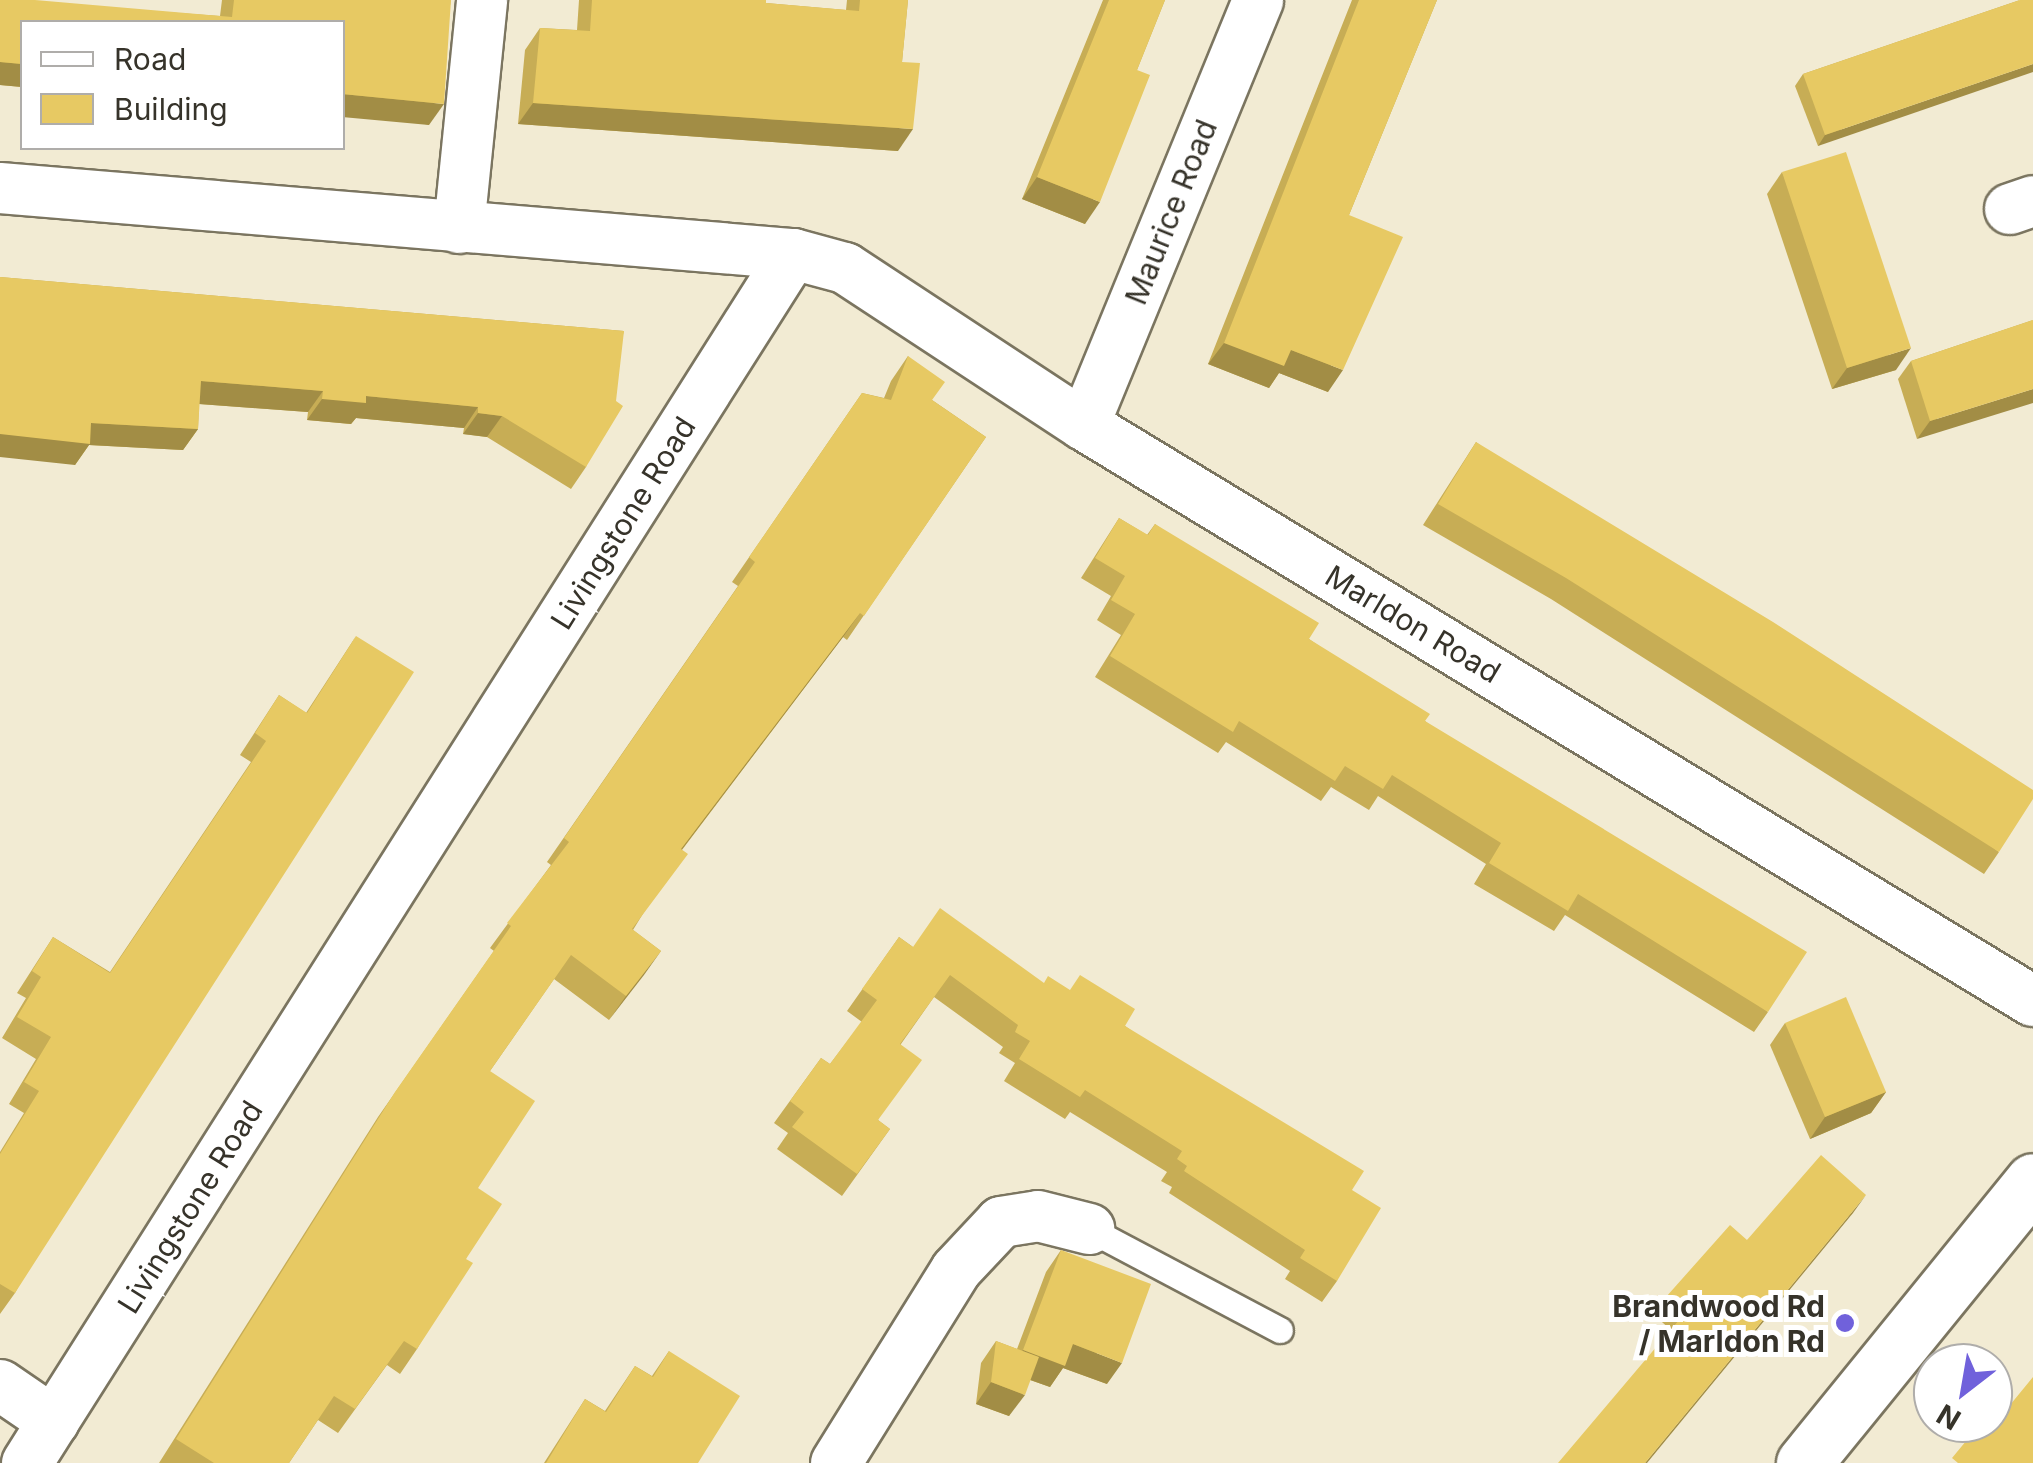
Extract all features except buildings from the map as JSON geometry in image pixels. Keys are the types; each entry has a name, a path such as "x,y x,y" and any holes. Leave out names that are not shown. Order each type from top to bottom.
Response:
{"street":[{"path":"460,228 482,0"},
{"name":"Maurice Road","path":"1084,425 1258,0"},
{"path":"0,188 792,254"},
{"name":"Marldon Road","path":"792,254 844,268 1084,425 2033,1000"},
{"name":"Livingstone Road","path":"27,1463 792,254"},
{"path":"1804,1463 2033,1181"},
{"path":"836,1463 956,1270 1001,1222 1038,1216 1089,1229"},
{"path":"0,1385 54,1422"}],"lane":[{"path":"1089,1229 1280,1330"}],"place":[{"name":"Brandwood Rd / Marldon Rd","path":"1845,1323"}]}
